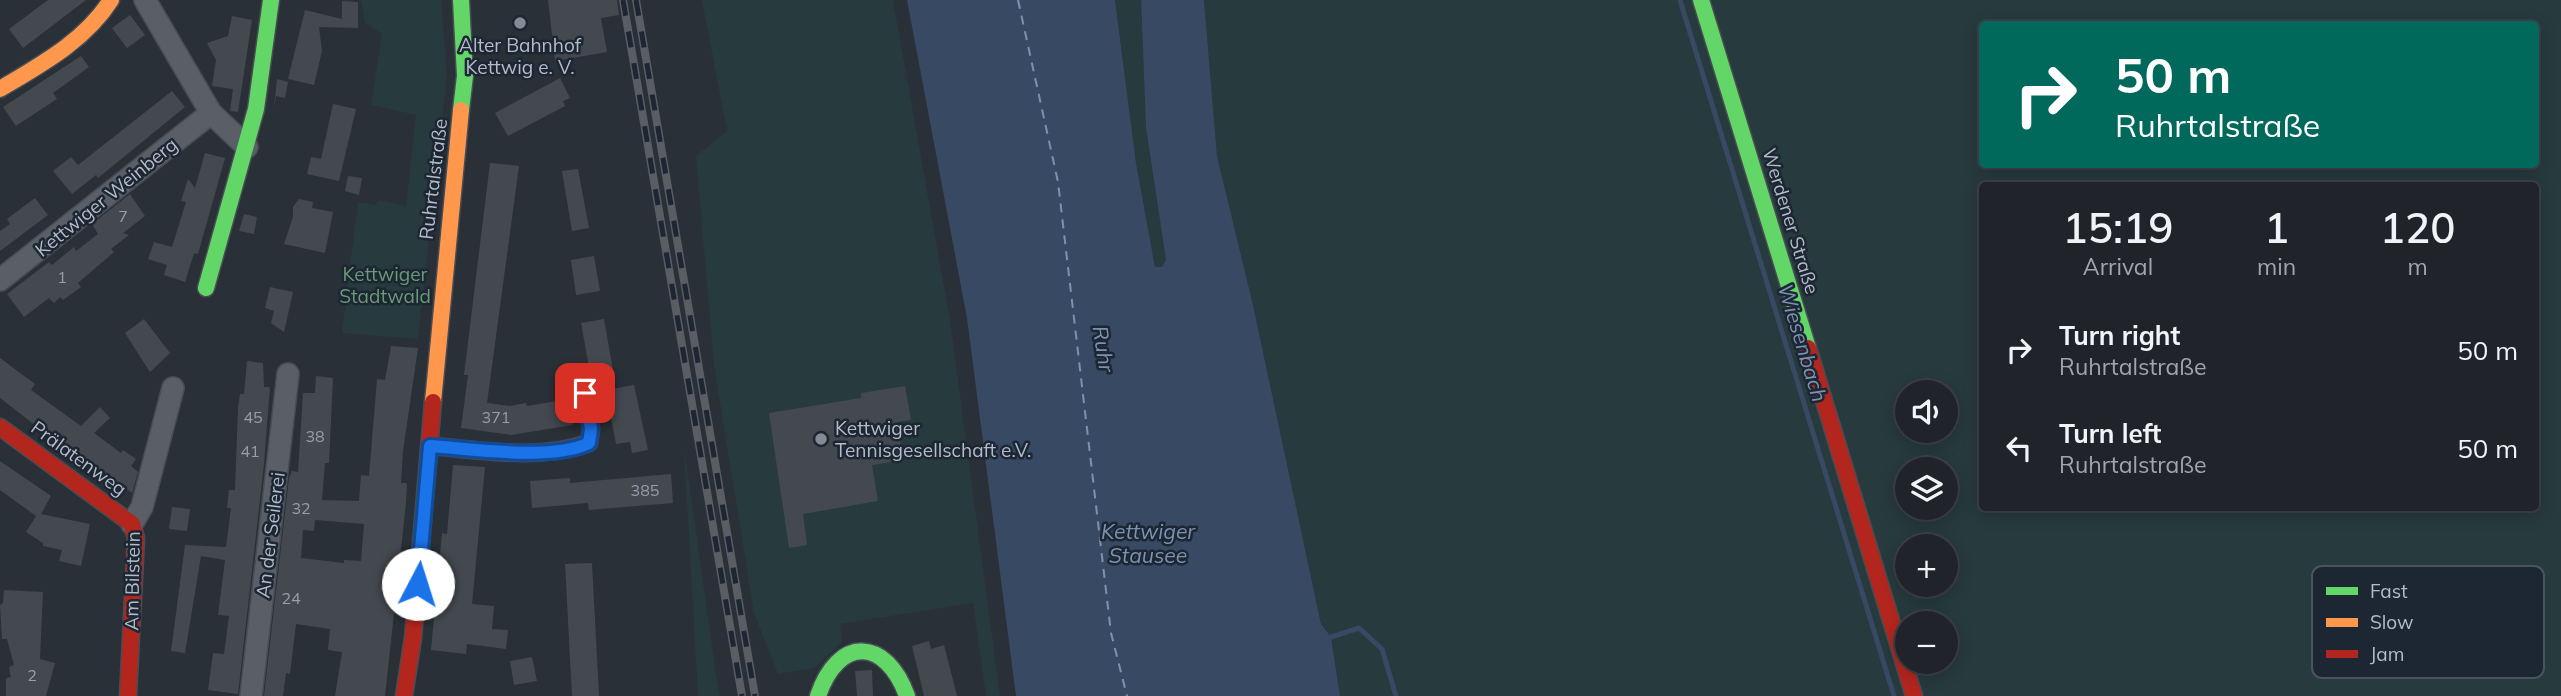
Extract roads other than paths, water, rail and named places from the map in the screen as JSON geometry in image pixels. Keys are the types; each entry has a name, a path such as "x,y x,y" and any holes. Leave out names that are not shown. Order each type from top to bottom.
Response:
{"main road":[{"path":"0,89 43,62 102,16 111,0"},
{"path":"206,288 247,147 271,0"},
{"name":"Ruhrtalstraße","path":"404,696 413,638 447,232 465,76 461,0"},
{"name":"Werdener Straße","path":"1701,0 1914,696"},
{"path":"430,446 522,452 578,448 589,443 591,429 585,393"},
{"name":"Prälatenweg","path":"0,427 132,524"},
{"name":"Am Bilstein","path":"128,696 136,538 132,524"},
{"path":"818,696 821,679 828,666 852,651 873,650 897,667 907,696"}],"street":[{"path":"145,0 211,113 247,147"},
{"name":"Kettwiger Weinberg","path":"0,280 211,113"},
{"name":"An der Seilerei","path":"251,696 288,374"},
{"name":"Am Bilstein","path":"132,524 142,507 173,388"}],"water":[{"path":"907,0 1115,0 1136,163 1155,267 1162,267 1166,260 1146,128 1141,0 1204,0 1217,156 1253,305 1321,624 1331,637 1340,696 1016,696 967,318"}],"waterway":[{"name":"Wiesenbach","path":"1680,0 1894,696"},
{"path":"1331,637 1359,628 1382,649 1396,696"}],"railway":[{"path":"623,0 742,696"},
{"path":"636,0 755,696"}],"place":[{"name":"Alter Bahnhof Kettwig e. V.","path":"520,23"},
{"name":"Kettwiger Tennisgesellschaft e.V.","path":"821,439"}],"park label":[{"name":"Kettwiger Stadtwald","path":"385,285"}],"water label":[{"name":"Ruhr","path":"1103,349"},
{"name":"Kettwiger Stausee","path":"1148,544"}]}
